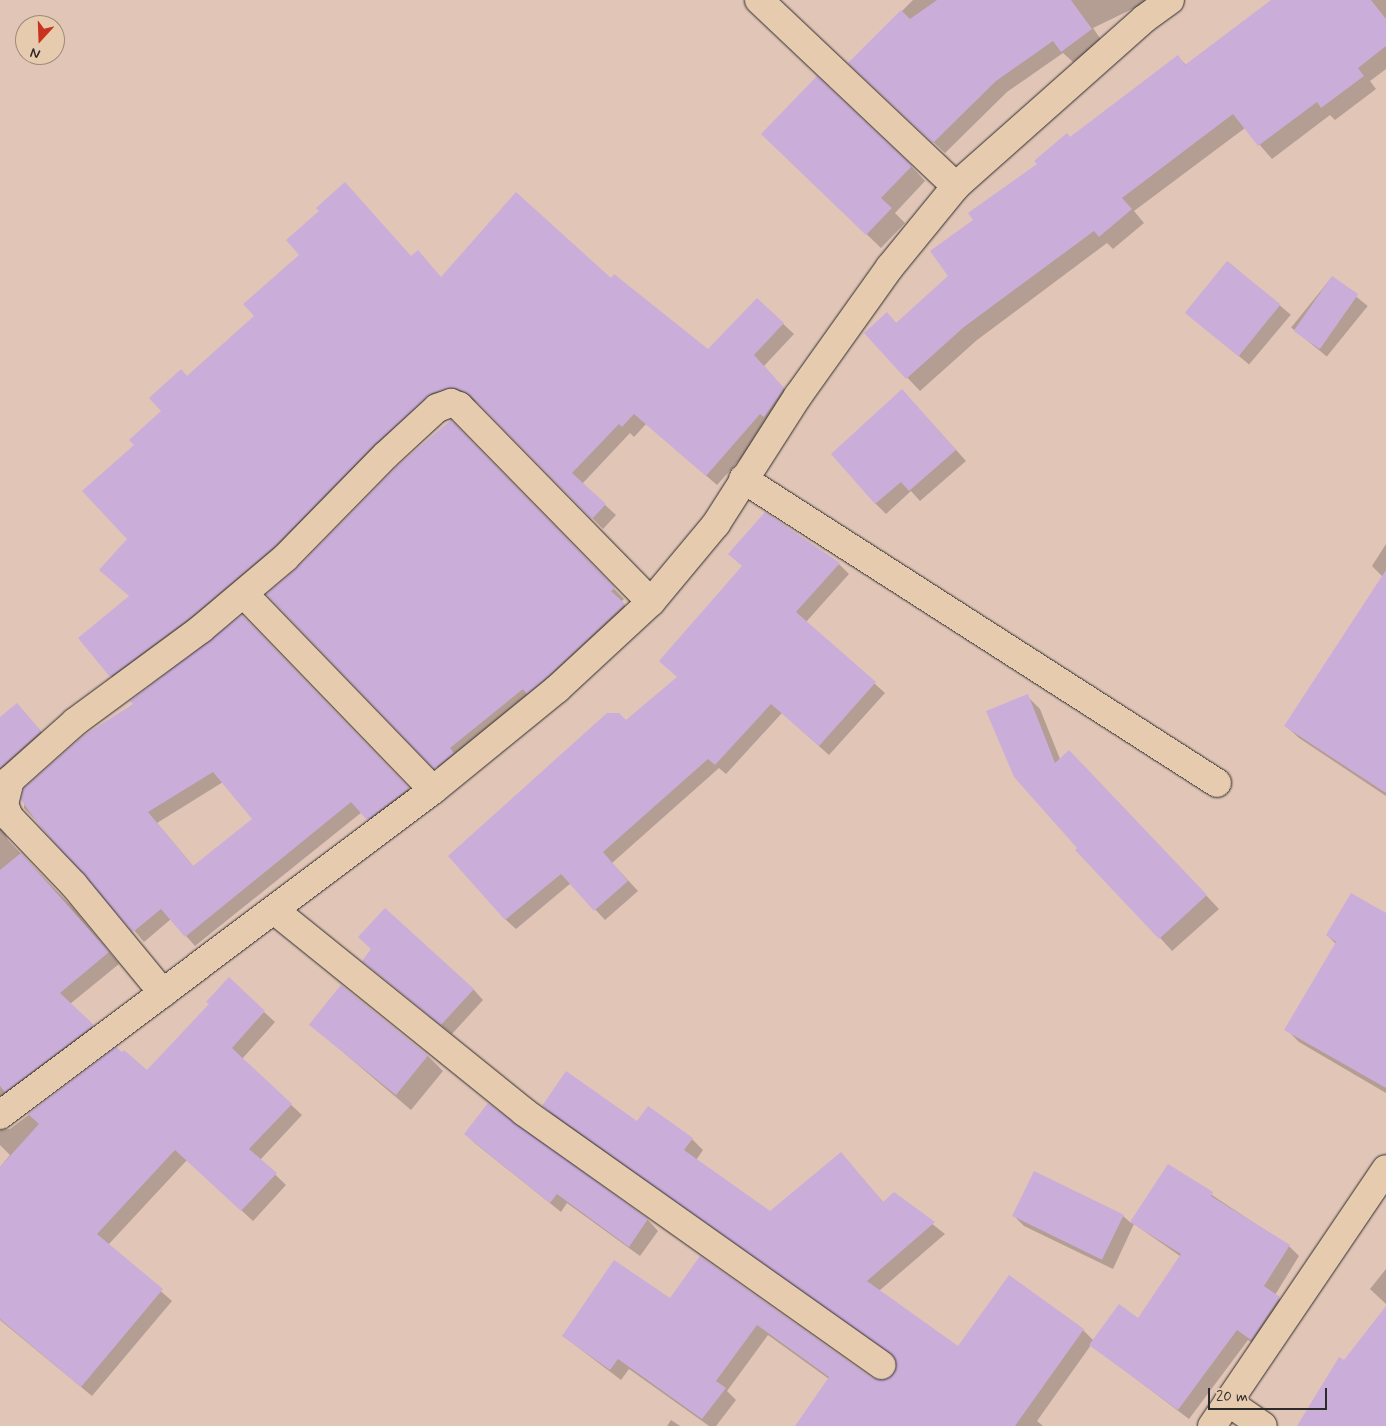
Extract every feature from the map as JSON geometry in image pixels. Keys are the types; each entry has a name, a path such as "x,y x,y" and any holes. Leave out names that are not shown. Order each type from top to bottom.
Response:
{"street":[{"path":"759,0 956,186"},
{"path":"0,1115 433,790 557,688 651,602 716,524 743,479 884,275 956,186 1144,19 1170,0"},
{"path":"162,993 74,884 9,817 4,804 5,793 10,780 75,722 244,594 285,558 386,455 437,408 451,404 459,406 651,602"},
{"path":"743,479 1217,783"},
{"path":"244,594 433,790"},
{"path":"274,910 524,1112 881,1365"},
{"path":"1212,1426 1386,1169"},
{"path":"1228,1402 1263,1426"}],"building":[{"path":"937,0 1071,0 1092,29 1061,52 1053,41 996,81 933,143 848,63 901,10 910,19"},
{"path":"1271,0 1371,0 1386,19 1386,46 1358,68 1364,76 1321,108 1317,102 1258,146 1233,114 1122,198 1132,209 1099,237 1094,231 964,327 906,379 864,333 887,312 896,323 948,276 930,251 973,220 968,213 1037,164 1034,161 1067,133 1070,137 1178,55 1185,65"},
{"path":"817,76 912,166 881,198 892,208 866,235 761,134"},
{"path":"345,182 411,256 418,250 441,277 516,192 611,278 614,274 708,349 757,298 784,323 754,355 784,388 764,417 760,414 706,476 634,414 622,427 619,424 572,473 606,504 592,519 470,395 456,388 432,393 375,444 274,547 191,617 110,677 78,638 129,596 99,570 127,539 82,491 134,445 129,440 161,411 149,398 181,369 187,376 254,316 243,304 299,255 286,240 319,211 316,208"},
{"path":"1227,261 1281,304 1238,356 1185,313"},
{"path":"1332,276 1358,294 1320,349 1294,331"},
{"path":"902,389 956,450 909,491 901,482 875,504 831,454"},
{"path":"451,420 615,588 611,591 625,604 527,694 523,689 450,748 454,753 434,769 266,594 296,569 397,466"},
{"path":"765,512 840,563 796,612 876,682 819,746 771,704 715,765 708,759 603,852 628,881 594,911 561,874 505,920 448,856 607,713 619,713 626,720 677,677 659,661 742,566 728,554"},
{"path":"1386,570 1386,793 1284,726"},
{"path":"242,615 409,788 367,820 351,802 185,937 161,909 133,932 40,826 21,800 24,788 83,736 133,704 130,701","holes":["213,772 252,819 193,866 148,812"]},
{"path":"1028,694 1055,763 1069,750 1207,895 1159,939 1075,850 1077,848 1014,777 986,711"},
{"path":"17,703 41,731 0,768 0,717"},
{"path":"21,853 109,952 60,993 94,1025 5,1092 0,1086 0,870"},
{"path":"1351,893 1386,913 1386,1088 1284,1030 1336,942 1326,935"},
{"path":"385,908 474,989 441,1025 362,961 371,949 358,937"},
{"path":"229,977 265,1011 232,1048 292,1104 249,1149 277,1173 241,1211 175,1150 97,1234 163,1289 81,1387 0,1319 0,1167 39,1124 28,1114 116,1047 122,1052 124,1050 147,1070 209,1004 206,1002"},
{"path":"341,985 428,1055 396,1095 309,1025"},
{"path":"566,1071 637,1121 648,1106 693,1138 684,1150 770,1211 841,1152 883,1202 894,1192 935,1222 867,1281 958,1346 1009,1275 1084,1329 1015,1426 795,1426 829,1377 757,1325 716,1381 726,1388 702,1419 618,1359 610,1370 562,1336 614,1260 670,1298 700,1256 872,1378 888,1379 896,1367 895,1359 542,1106"},
{"path":"488,1103 648,1219 629,1247 557,1194 550,1203 464,1134"},
{"path":"1168,1164 1213,1192 1211,1196 1290,1245 1264,1286 1280,1297 1251,1340 1237,1330 1178,1410 1089,1345 1119,1304 1138,1318 1181,1254 1130,1222"},
{"path":"1034,1171 1124,1215 1102,1260 1012,1216"},
{"path":"1386,1306 1386,1426 1297,1426 1339,1357 1344,1360"}]}
